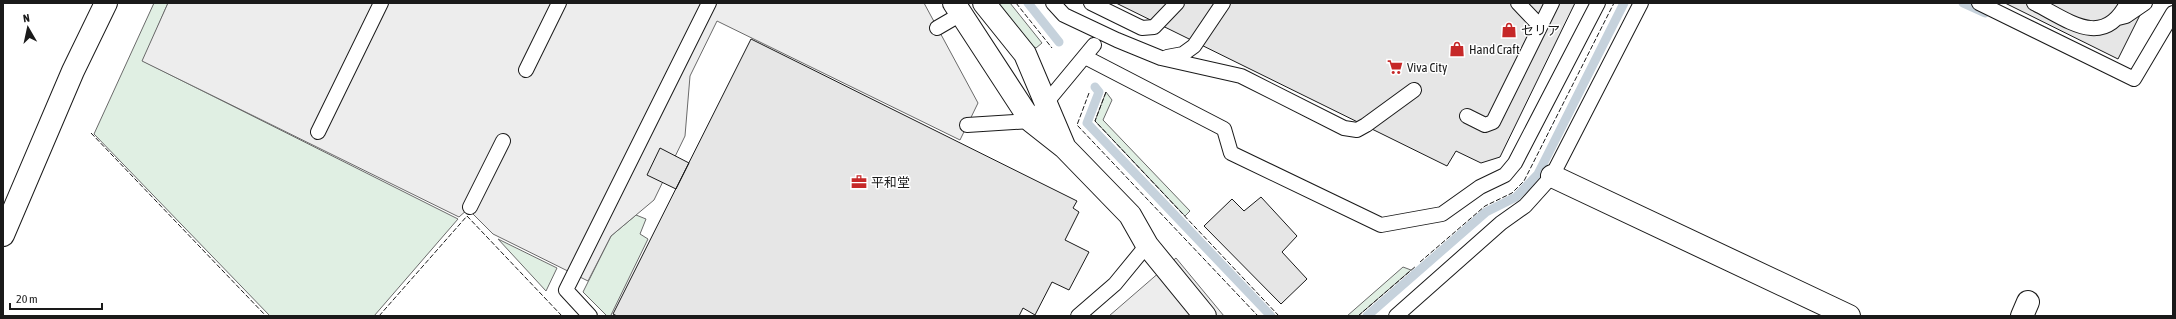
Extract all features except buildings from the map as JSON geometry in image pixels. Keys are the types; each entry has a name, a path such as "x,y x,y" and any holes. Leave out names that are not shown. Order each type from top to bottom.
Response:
{"street":[{"path":"3,235 73,70 106,3"},
{"path":"984,3 1025,54 1064,147"},
{"path":"958,9 1031,121 1064,147 1130,215 1147,245 1202,315"},
{"path":"1552,176 1849,316"}],"lane":[{"path":"318,132 381,3"},
{"path":"526,70 559,3"},
{"path":"590,316 566,290 709,3"},
{"path":"1053,3 1064,15 1117,40 1161,58 1241,76 1344,128 1357,130 1414,90"},
{"path":"1091,3 1142,28 1154,27 1177,3"},
{"path":"1161,58 1183,54 1194,46 1224,3"},
{"path":"1518,3 1540,26"},
{"path":"1467,116 1485,125 1493,122 1499,107 1552,3"},
{"path":"1084,57 1224,129 1232,153 1381,225 1442,214 1480,187 1505,175 1515,164 1598,3"},
{"path":"1396,316 1501,223 1525,206 1552,176 1641,3"},
{"path":"1979,3 2134,79 2173,13"},
{"path":"2034,3 2086,28 2100,28 2110,25 2125,7"},
{"path":"2048,3 2084,20 2102,22 2126,16 2145,3"},
{"path":"937,28 958,9"},
{"path":"968,125 1031,121 1094,45"},
{"path":"470,207 503,141"},
{"path":"1078,316 1115,284 1147,245"}],"green space":[{"path":"154,3 168,3 143,61 458,219 374,316 270,316 94,134"},
{"path":"996,3 1010,3 1042,43 1036,48 1030,45"},
{"path":"1106,92 1112,100 1103,120 1190,211 1185,216 1095,121"},
{"path":"636,215 646,219 640,234 648,239 611,315 613,316 607,316 583,292 611,236"},
{"path":"498,239 557,268 546,291"},
{"path":"1403,267 1411,270 1358,316 1347,316"}],"shaded area":[{"path":"168,3 924,3 978,103 960,140 717,21 690,76 685,136 654,200 611,236 588,281 493,234 468,209 459,217 142,61"},
{"path":"1176,258 1224,316 1109,316"}],"waterway":[{"path":"1028,3 1059,42"},
{"path":"1367,316 1486,212 1516,197 1538,174 1624,3"},
{"path":"1963,3 1985,13"},
{"path":"1095,87 1099,92 1087,123 1271,316"}],"fence":[{"path":"1016,3 1052,48"},
{"path":"1420,262 1485,206 1512,193 1524,181 1614,3"},
{"path":"1106,92 1095,121 1279,316"},
{"path":"1089,93 1077,125 1258,316"},
{"path":"91,133 266,316"},
{"path":"379,316 467,216 562,316"},
{"path":"1358,316 1416,266"}],"place":[{"name":"セリア","path":"1509,30"},
{"name":"Hand Craft","path":"1457,49"},
{"name":"Viva City","path":"1395,67"},
{"name":"平和堂","path":"859,182"}]}
